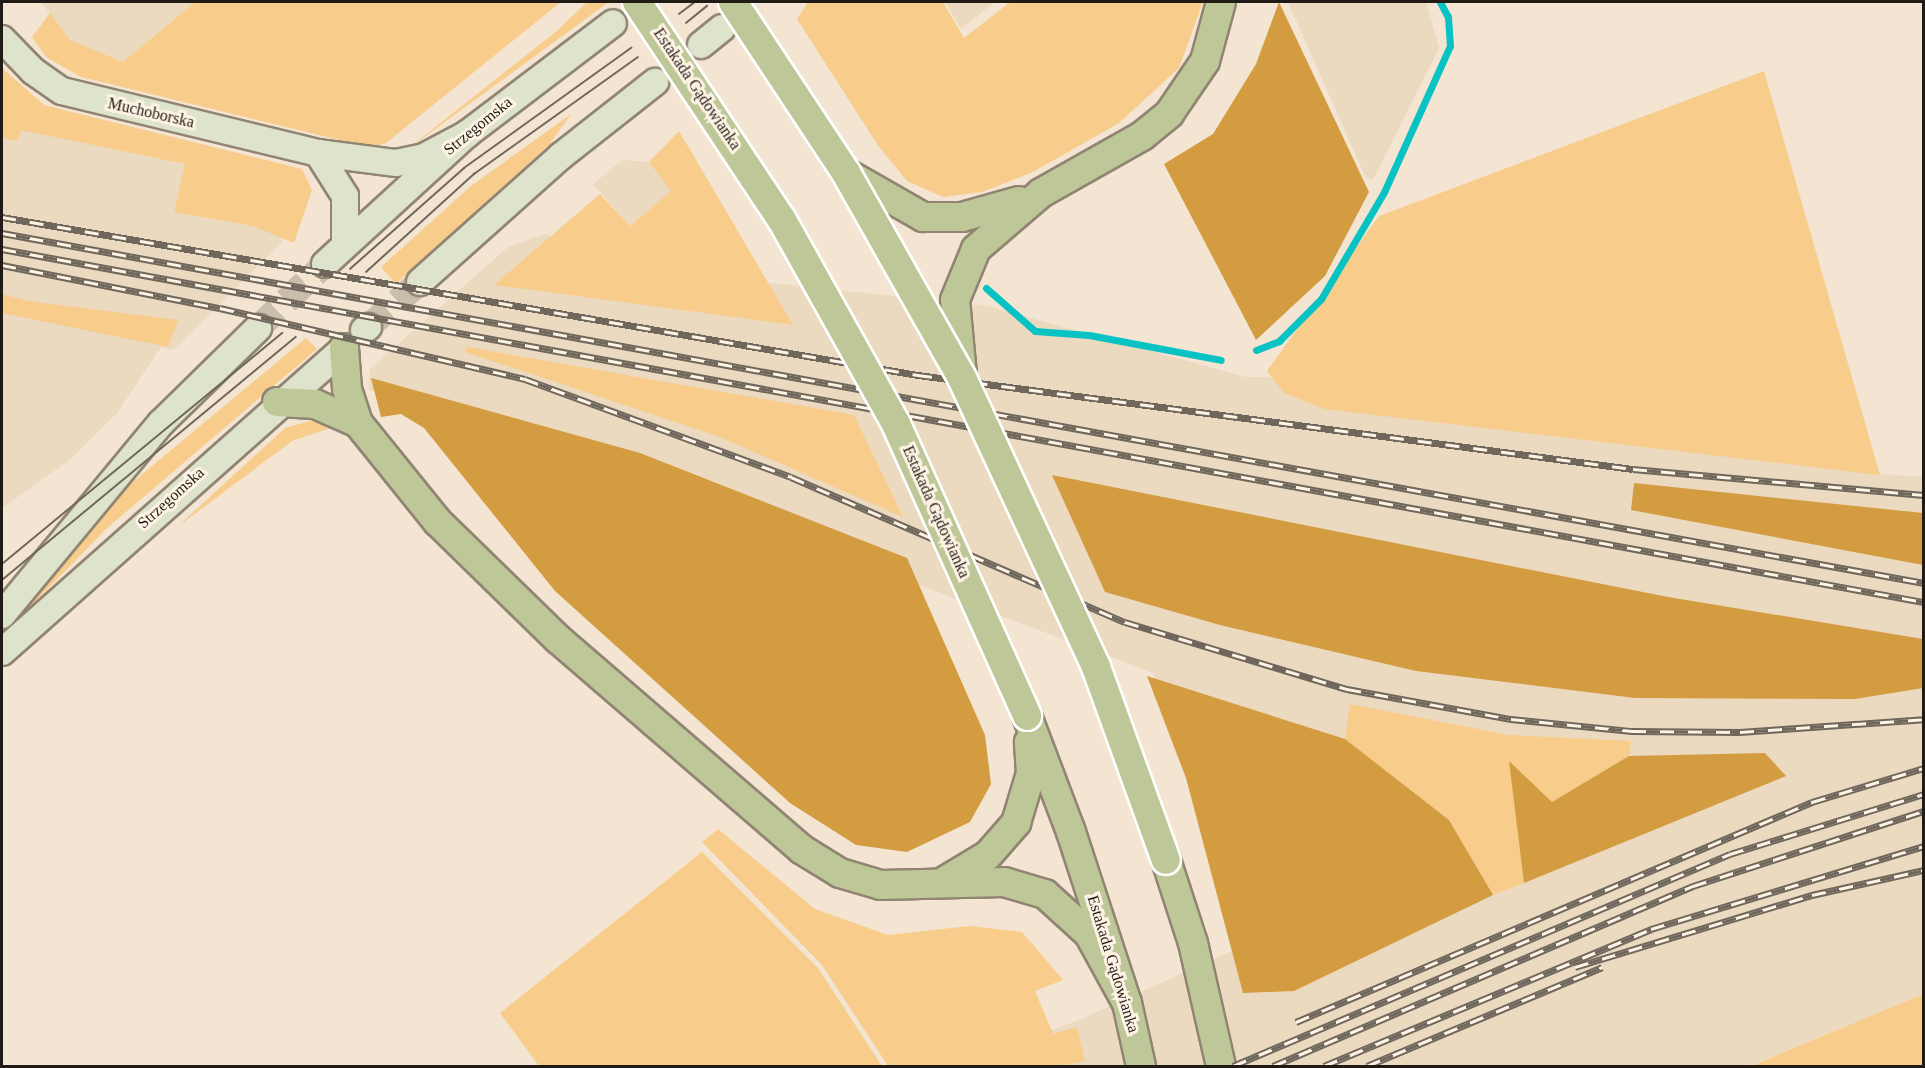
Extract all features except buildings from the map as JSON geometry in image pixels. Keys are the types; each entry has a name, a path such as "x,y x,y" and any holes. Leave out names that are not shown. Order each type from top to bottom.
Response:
{"main road":[{"name":"Estakada Gądowianka","path":"637,2 765,192 896,424 1027,716 1127,1003 1142,1066"},
{"path":"733,2 846,173 962,378 1101,678 1193,943 1221,1066"},
{"path":"962,378 954,315 960,278 986,236 1041,193 1142,136 1168,114 1205,61 1221,2"},
{"name":"Strzegomska","path":"325,264 467,134 613,23"},
{"path":"701,45 722,28"},
{"name":"Muchoborska","path":"2,39 33,71 62,91 318,153 396,164 424,157 467,134"},
{"path":"420,282 555,161 655,82"},
{"path":"318,153 345,196 345,244"},
{"path":"846,173 923,217 962,217 1041,193"},
{"path":"2,615 160,423 258,328"},
{"path":"359,335 347,389 358,423 438,522 577,656 818,862 873,884 932,886 1004,882 1045,894 1089,934 1127,1003"},
{"name":"Strzegomska","path":"2,652 277,402 359,335"},
{"path":"277,402 315,404 358,423"},
{"path":"932,886 988,855 1016,823 1031,773 1027,716"}],"shaded area":[{"path":"41,2 195,2 123,62 70,40"},
{"path":"195,2 561,2 386,143 372,148 81,77 46,57 32,37 50,13 70,40 123,62"},
{"path":"587,2 609,2 401,154 558,30"},
{"path":"808,2 943,2 964,38 1010,2 1203,2 1179,68 1119,123 1031,173 982,192 943,197 907,181 879,147 797,19"},
{"path":"945,2 995,2 961,29"},
{"path":"1279,2 1369,192 1325,276 1256,340 1164,164 1213,134 1256,64"},
{"path":"1288,2 1426,2 1439,48 1373,180 1366,178"},
{"path":"2,68 44,105 302,169 312,190 294,243 253,226 174,212 185,164 21,130 17,141 2,138"},
{"path":"2,71 35,106 292,172 281,243 173,350 161,347 117,413 71,459 2,508"},
{"path":"1764,71 1880,475 1324,409 1284,393 1267,371 1379,216"},
{"path":"571,114 549,145 396,284 381,267 471,186"},
{"path":"679,131 793,325 494,285 600,194 630,226 671,191 649,162"},
{"path":"622,160 649,162 671,191 630,226 593,184"},
{"path":"544,234 650,270 987,306 1246,377 1380,378 1880,474 1923,477 1923,994 1749,1066 956,1066 1084,1018 1238,948 1177,722 1153,673 584,459 409,409 369,389 370,369 507,248"},
{"path":"2,294 28,301 178,320 168,347 2,313"},
{"path":"306,338 317,349 106,529 2,636 2,627 88,519"},
{"path":"467,347 854,415 903,517 717,436 465,352"},
{"path":"371,378 640,453 907,558 985,735 991,784 970,822 907,852 856,845 790,803 555,591 424,428 401,414 381,417"},
{"path":"310,421 336,426 292,441 176,528 285,428"},
{"path":"1052,475 1668,597 1923,639 1923,688 1855,699 1635,698 1416,671 1220,625 1105,592"},
{"path":"1634,483 1923,513 1923,565 1631,510"},
{"path":"1147,676 1345,739 1449,820 1493,895 1294,991 1243,993 1186,778"},
{"path":"1350,704 1509,735 1631,741 1629,756 1552,802 1510,762 1524,883 1493,895 1449,820 1345,739"},
{"path":"1765,753 1786,776 1524,883 1509,761 1552,802 1629,756"},
{"path":"718,829 815,909 888,935 970,926 1022,932 1063,980 1035,991 1053,1034 1077,1027 1085,1061 1060,1066 888,1066 822,965 702,842"},
{"path":"702,852 818,968 882,1066 539,1066 500,1013"},
{"path":"1923,994 1923,1066 1749,1066 1753,1065"}],"waterway":[{"path":"1256,350 1279,341 1321,299 1384,192 1450,46 1448,17 1440,2"},
{"path":"986,288 1035,331 1089,335 1221,360"}],"tunnel":[{"path":"725,26 756,2"},
{"path":"258,328 325,264"},
{"path":"368,327 420,282"}],"tram line":[{"path":"679,14 695,2"},
{"path":"686,23 707,6"},
{"path":"350,269 464,168 631,48"},
{"path":"366,272 474,174 638,57"},
{"path":"2,564 282,333"},
{"path":"2,580 296,337"}],"railway":[{"path":"2,217 918,375 1633,469 1924,495"},
{"path":"2,233 1924,583"},
{"path":"2,249 1924,602"},
{"path":"2,265 220,308 525,379 791,477 1125,622 1347,689 1511,719 1632,731 1740,732 1924,719"},
{"path":"1296,1022 1812,802 1924,768"},
{"path":"1233,1066 1730,854 1924,794"},
{"path":"1273,1066 1693,886 1924,811"},
{"path":"1324,1066 1651,929 1924,846"},
{"path":"1575,967 1812,895 1924,870"},
{"path":"1367,1066 1602,967"}]}
